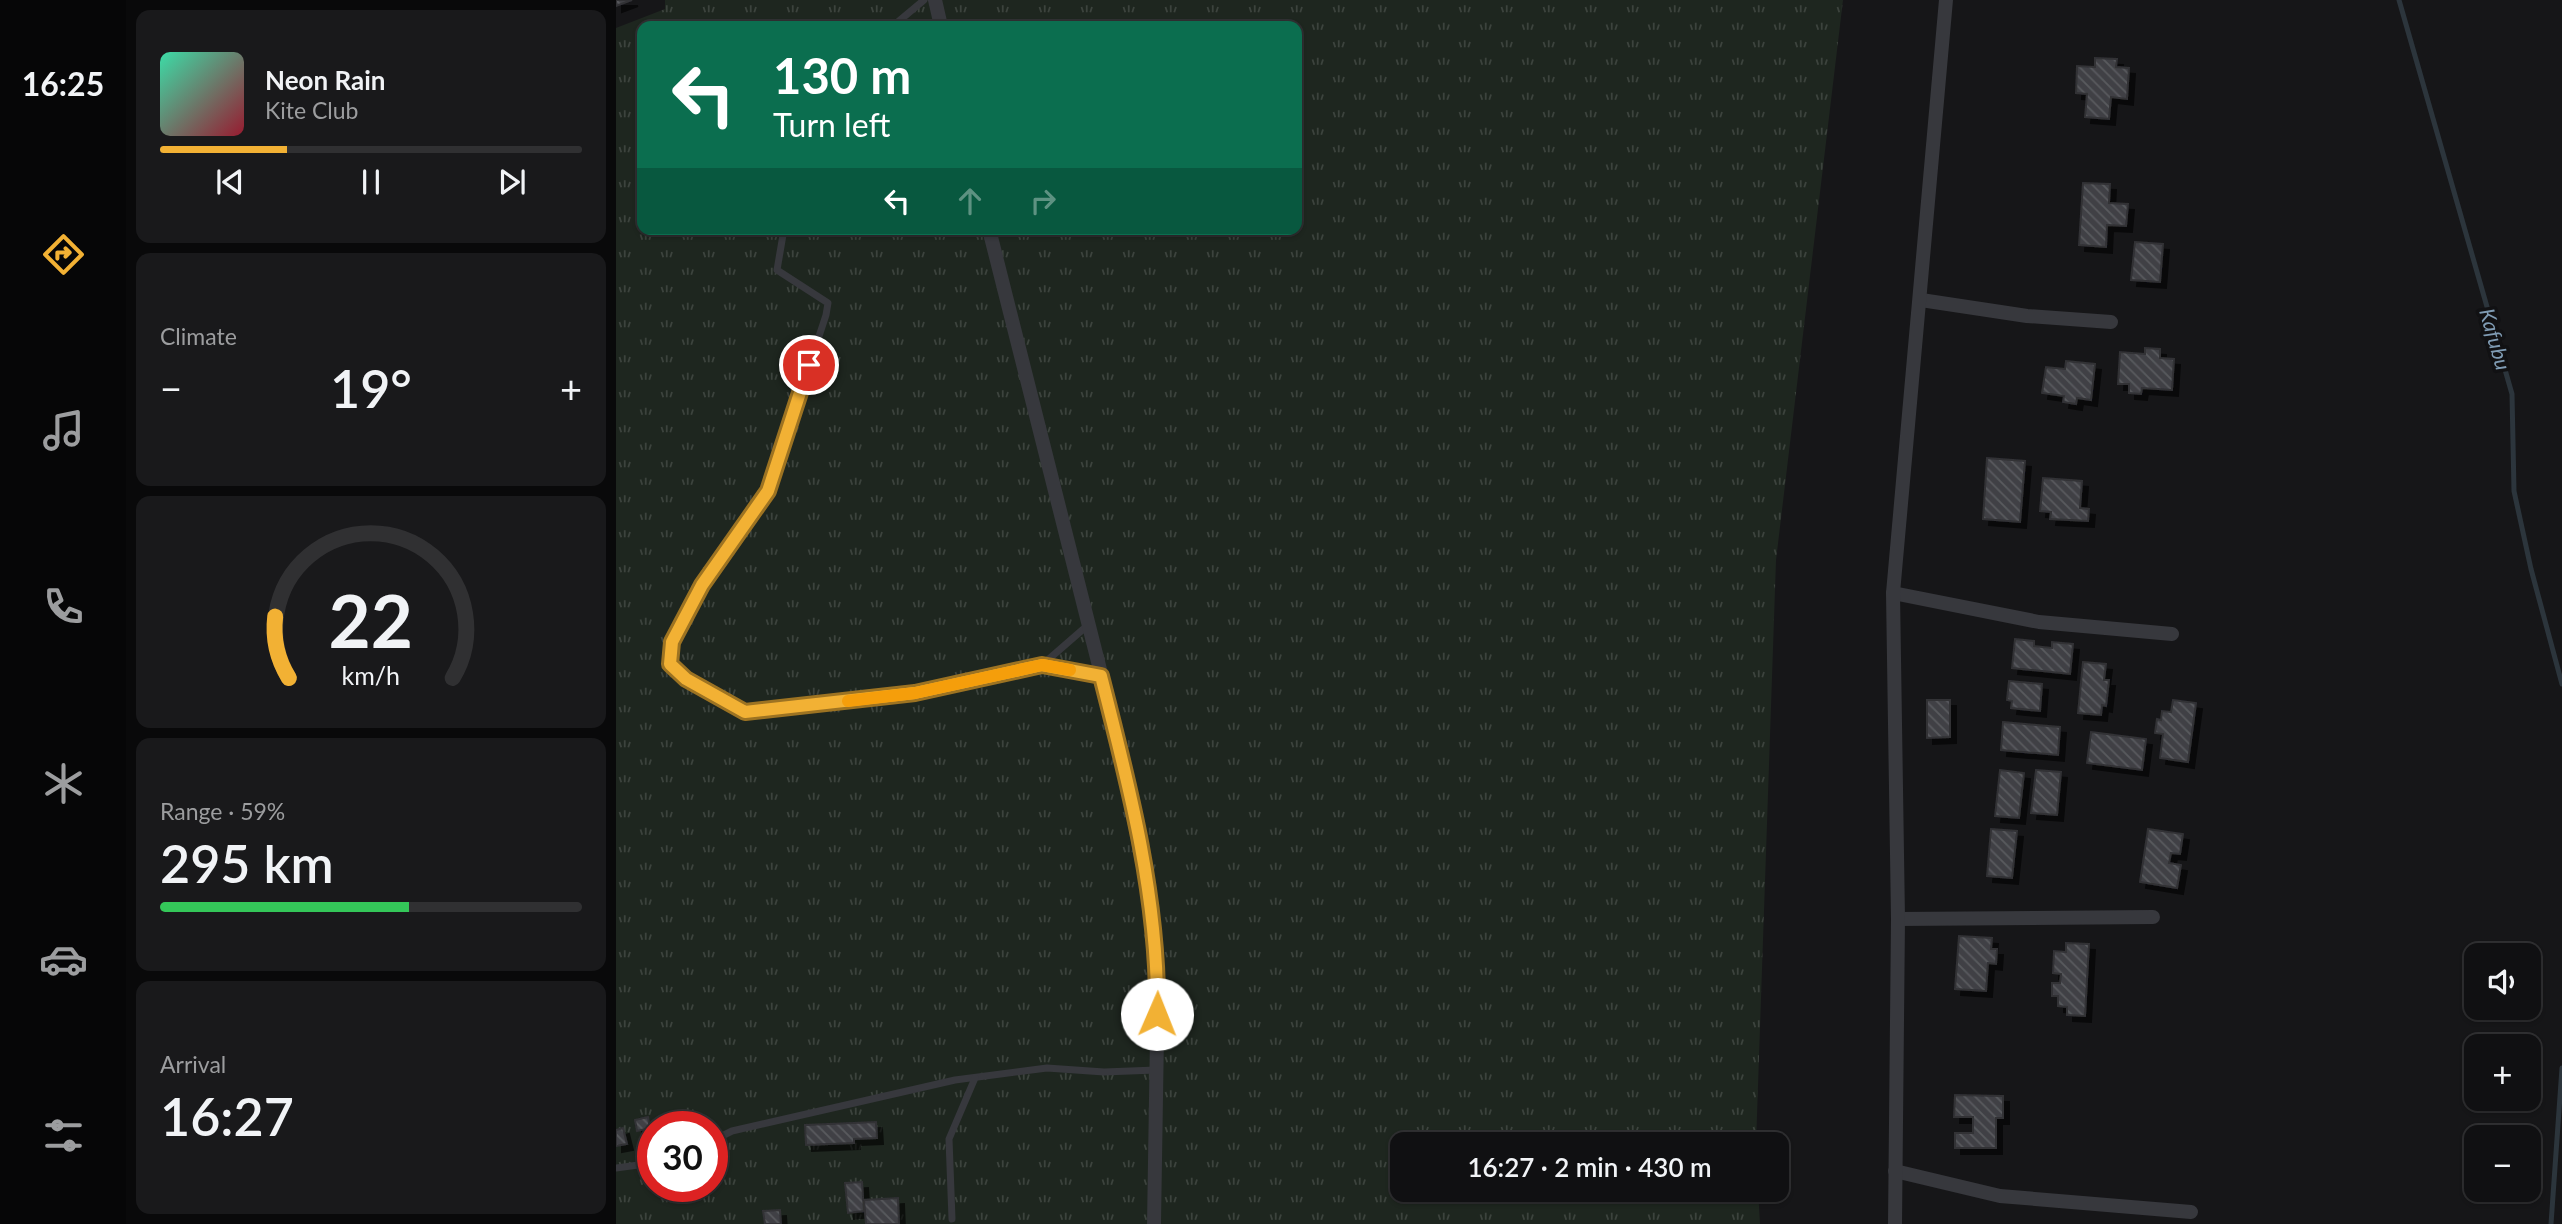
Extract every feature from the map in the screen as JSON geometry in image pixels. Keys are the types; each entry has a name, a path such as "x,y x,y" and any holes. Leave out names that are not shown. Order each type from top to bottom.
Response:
{"street":[{"path":"935,0 940,21"},
{"path":"1895,1224 1898,919 1893,593 1901,473 1921,300 1946,0"},
{"path":"990,235 1122,757 1152,914 1158,972 1154,1224"},
{"path":"1921,300 2027,316 2110,322"},
{"path":"1893,593 2039,622 2172,634"},
{"path":"1898,919 2153,918"},
{"path":"1895,1171 2000,1196 2191,1212"}],"lane":[{"path":"899,21 924,0"},
{"path":"783,235 777,270 828,303 768,491 702,585 672,642 670,664 686,679 745,712 915,693 1042,665 1066,648 1088,625"},
{"path":"1042,665 1101,676"},
{"path":"728,1133 864,1099 975,1078 1047,1068 1104,1072 1156,1070"},
{"path":"951,1219 949,1139 975,1078"},
{"path":"616,1168 637,1165"}],"green space":[{"path":"665,0 1843,0 1776,560 1756,1132 1390,1132 1390,1202 1759,1202 1760,1224 616,1224 616,28 665,9"}],"building":[{"path":"616,0 632,0 616,6"},
{"path":"2095,58 2117,59 2116,67 2129,68 2127,99 2111,97 2109,119 2085,117 2087,94 2076,93 2077,66 2095,67"},
{"path":"2083,183 2110,184 2109,203 2128,204 2126,226 2107,225 2106,247 2079,245"},
{"path":"2135,242 2163,244 2160,282 2131,280"},
{"path":"2145,348 2160,349 2160,358 2174,359 2172,390 2142,388 2141,394 2129,393 2129,384 2118,384 2120,352 2145,354"},
{"path":"2066,361 2095,364 2091,400 2077,398 2076,404 2063,402 2064,396 2042,393 2046,367 2065,369"},
{"path":"1987,458 2025,461 2020,522 1983,519"},
{"path":"2043,478 2082,481 2080,508 2089,509 2088,521 2050,519 2051,512 2040,511"},
{"path":"2015,639 2034,641 2034,646 2052,648 2052,642 2073,644 2070,674 2012,668"},
{"path":"2083,662 2106,664 2104,680 2109,680 2106,706 2102,705 2101,715 2078,713"},
{"path":"2009,681 2042,684 2040,711 2011,708 2012,701 2007,700"},
{"path":"1927,700 1950,700 1950,737 1927,738"},
{"path":"2173,700 2196,703 2188,762 2160,758 2163,734 2155,733 2157,719 2161,720 2162,711 2171,712"},
{"path":"2003,722 2060,727 2058,755 2001,750"},
{"path":"2091,732 2146,739 2142,770 2087,763"},
{"path":"2000,770 2024,773 2019,818 1995,816"},
{"path":"2036,770 2061,772 2057,815 2031,813"},
{"path":"1991,829 2017,831 2012,878 1987,876"},
{"path":"2148,829 2183,834 2180,854 2171,853 2169,863 2181,865 2177,888 2140,882"},
{"path":"1959,936 1992,938 1991,949 1997,949 1996,964 1988,963 1986,991 1955,989"},
{"path":"2066,943 2089,944 2085,1016 2067,1015 2067,1007 2058,1006 2058,996 2052,996 2052,983 2060,983 2061,974 2053,973 2054,951 2066,952"},
{"path":"1955,1095 2003,1096 2003,1118 1996,1118 1996,1148 1955,1148 1955,1133 1973,1133 1973,1117 1954,1117"},
{"path":"876,1122 877,1138 854,1139 854,1143 806,1145 805,1125"},
{"path":"623,1128 627,1144 616,1146 616,1130"},
{"path":"862,1182 864,1211 848,1213 845,1183"},
{"path":"898,1198 899,1224 866,1224 864,1200"},
{"path":"780,1210 781,1224 765,1224 763,1211"}],"waterway":[{"name":"Kafubu","path":"2399,0 2512,394 2514,491 2531,569 2562,684"},
{"name":"Kafubu","path":"2551,1224 2562,1068"}],"slow traffic":[{"path":"848,701 915,693 1042,665 1070,670"}],"route":[{"path":"809,365 768,491 702,585 672,642 670,664 686,679 745,712 915,693 1042,665 1101,676 1122,757 1152,914 1158,972 1157,1014"}]}
